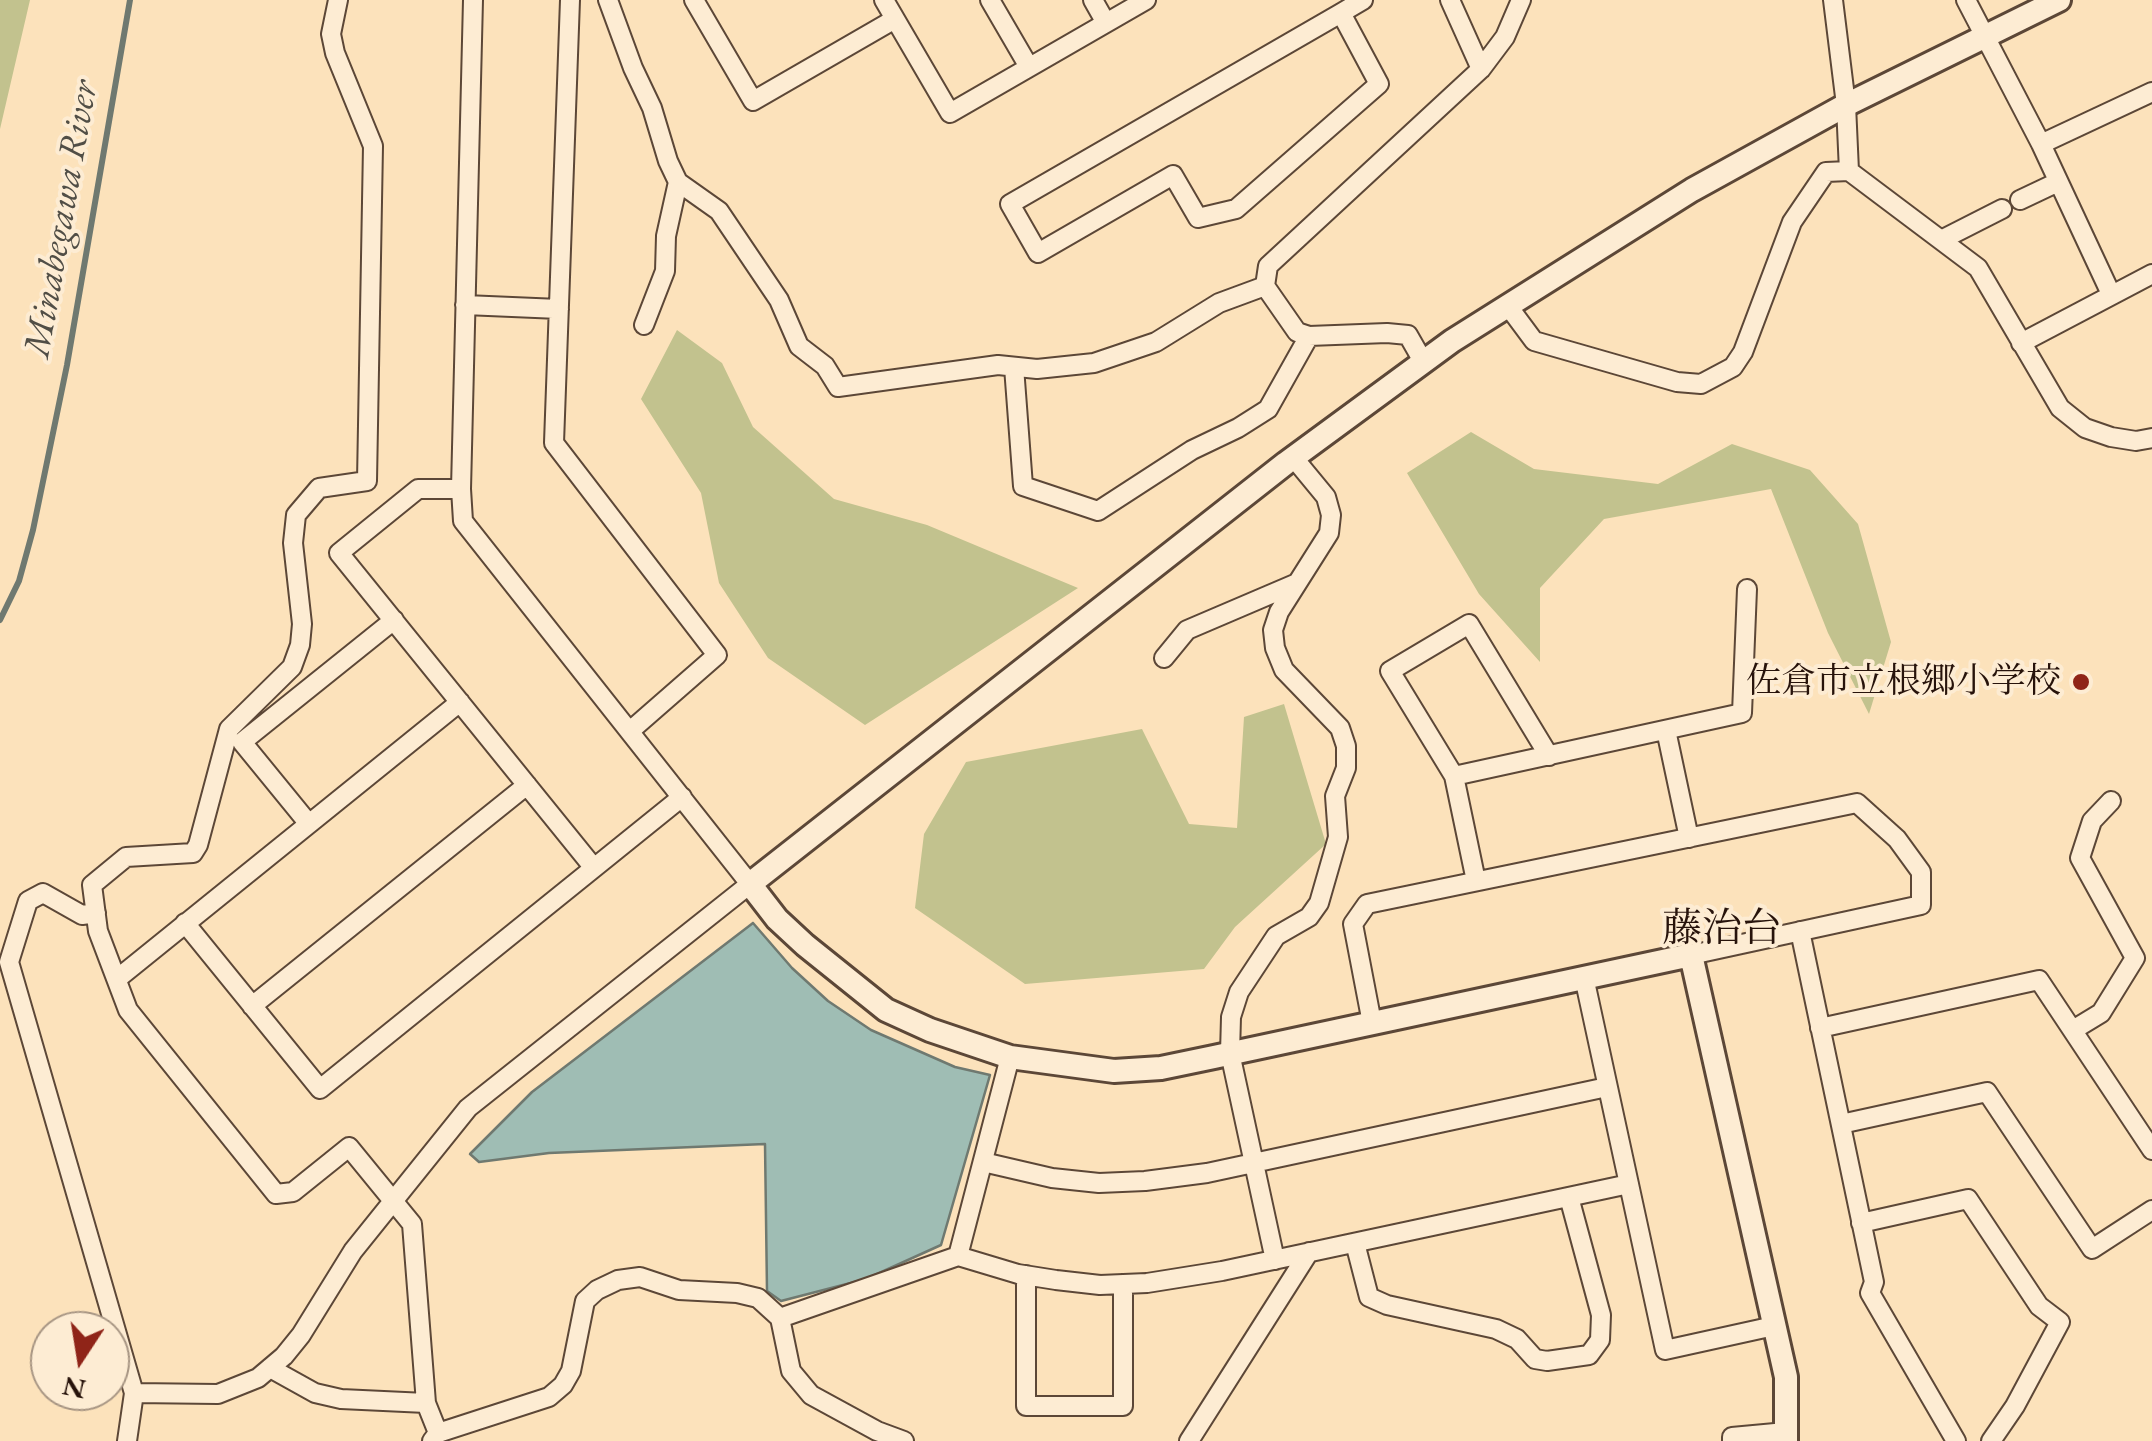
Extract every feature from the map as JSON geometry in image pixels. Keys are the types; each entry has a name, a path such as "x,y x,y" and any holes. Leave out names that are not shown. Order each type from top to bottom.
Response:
{"street":[{"path":"338,0 331,34 335,53 373,146 367,481 319,488 296,515 292,543 302,624 300,645 292,667 229,729 198,845 192,852 126,857 92,885 98,931 128,1010 276,1194 293,1192 349,1147 412,1224 426,1403 435,1437 549,1397 571,1371 585,1301 618,1280 640,1278 679,1290 758,1298 780,1318 791,1370 811,1396 904,1441"},
{"path":"473,0 463,521 777,918 886,1010 930,1030 1010,1057 1114,1071 1160,1068 1230,1053 1372,1023 1584,978 1921,905 1921,872 1897,840 1857,803 1366,904 1353,924 1372,1023"},
{"path":"570,0 554,442 717,655 630,731"},
{"path":"608,0 678,182 666,236 665,271 644,325"},
{"path":"694,0 752,101 895,19"},
{"path":"884,0 950,113 1146,0"},
{"path":"990,0 1029,67"},
{"path":"1093,0 1106,23"},
{"path":"1450,0 1481,69"},
{"path":"1424,362 1408,336 1309,336 1297,332 1265,286 1268,266 1481,69 1505,36 1521,0"},
{"path":"1833,0 1846,105 1849,171"},
{"path":"1966,0 2041,144 2111,294"},
{"path":"134,1392 218,1394 258,1378 301,1335 353,1251 468,1108 1294,457 1424,362 1692,190 1846,105 2058,0"},
{"path":"1353,4 1378,84 1236,209 1198,218 1173,175 1038,253 1010,204 1353,4"},
{"path":"2041,144 2149,100"},
{"path":"1508,306 1534,341 1677,382 1701,384 1733,367 1743,352 1792,222 1826,172 1849,171 1978,268 2060,408 2085,428 2111,437 2152,438"},
{"path":"678,182 719,211 779,300 799,346 825,366 838,387 998,366 1037,369 1094,364 1156,342 1219,303 1265,286"},
{"path":"2020,200 2058,182"},
{"path":"1943,239 2002,209"},
{"path":"2021,343 2152,274"},
{"path":"465,305 559,308"},
{"path":"1014,367 1023,486 1098,511 1192,450 1268,408 1309,336"},
{"path":"1275,1260 1230,1053 1231,1017 1239,992 1276,936 1309,917 1318,903 1338,837 1336,796 1346,768 1346,746 1340,728 1284,670 1274,648 1279,612 1330,533 1326,497 1294,457"},
{"path":"461,489 418,489 338,553 594,868"},
{"path":"1164,658 1186,630 1298,582"},
{"path":"1454,776 1742,714 1747,589"},
{"path":"308,824 242,742 394,620"},
{"path":"1476,882 1454,776 1390,671 1469,624 1549,756"},
{"path":"117,979 460,702"},
{"path":"1666,730 1689,838"},
{"path":"252,1006 527,784"},
{"path":"185,923 320,1089 682,797"},
{"path":"2073,1030 2101,1014 2135,958 2080,858 2092,821 2111,801"},
{"path":"96,913 82,915 43,894 28,901 9,962 134,1392 126,1441"},
{"path":"1800,931 1874,1282 1870,1294 1956,1441"},
{"path":"1691,955 1786,1377 1786,1436 1732,1437 1732,1441"},
{"path":"1584,978 1665,1350 1774,1326"},
{"path":"1820,1028 2039,980 2152,1150"},
{"path":"958,1256 1010,1057"},
{"path":"983,1162 1010,1171 1099,1184 1145,1182 1608,1086"},
{"path":"1841,1124 1987,1092 2092,1250 2152,1210"},
{"path":"780,1318 958,1256 1026,1275 1100,1285 1166,1280 1629,1184"},
{"path":"1355,1242 1368,1297 1387,1305 1496,1330 1517,1339 1536,1358 1547,1361 1589,1354 1600,1340 1602,1315 1569,1196"},
{"path":"1862,1223 1968,1199 2039,1306 2060,1322 2015,1406 1991,1441"},
{"path":"1189,1441 1310,1252"},
{"path":"1026,1275 1026,1406 1123,1406 1123,1284"},
{"path":"270,1368 315,1393 341,1399 426,1403"}],"green space":[{"path":"0,0 30,0 0,129"},
{"path":"677,330 722,363 753,427 834,499 927,525 1078,588 865,725 768,658 719,583 701,493 641,399"},
{"path":"1471,432 1534,469 1658,484 1732,444 1810,470 1858,524 1891,642 1869,714 1828,633 1771,489 1604,519 1540,588 1540,662 1479,594 1407,473"},
{"path":"1284,704 1326,844 1235,927 1204,969 1025,984 915,908 924,834 966,762 1142,729 1189,824 1237,828 1244,717"}],"water":[{"path":"753,923 792,968 828,1001 871,1030 955,1067 990,1075 941,1245 866,1279 781,1301 767,1291 765,1144 549,1153 479,1162 470,1154 532,1092"}],"waterway":[{"name":"Minabegawa River","path":"0,620 19,581 33,530 67,365 130,0"}],"place":[{"name":"佐倉市立根郷小学校","path":"2081,682"}],"district":[{"name":"藤治台","path":"1722,930"}]}
